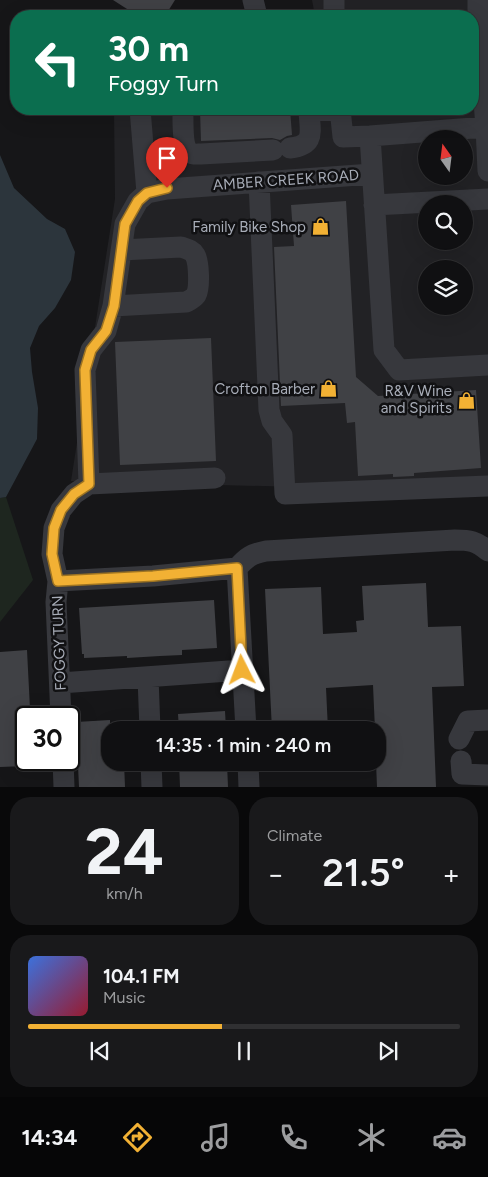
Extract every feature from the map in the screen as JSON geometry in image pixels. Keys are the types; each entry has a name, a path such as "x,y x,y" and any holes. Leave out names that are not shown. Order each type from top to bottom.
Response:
{"street":[{"path":"479,53 487,127 488,171"},
{"path":"82,489 85,370 91,350 106,331 114,306 125,224 138,201 147,193 140,115"},
{"path":"183,115 186,146 193,154 282,149 301,146 308,142 310,136 309,115"},
{"path":"341,115 343,136 370,136 487,127"},
{"path":"370,136 384,350 399,370 488,365"},
{"name":"AMBER CREEK ROAD","path":"147,193 167,188 372,174"},
{"path":"259,182 269,410 272,421 282,435 285,494 488,486"},
{"path":"374,205 488,199"},
{"path":"114,306 186,302 197,293 198,287 197,263 195,256 190,250 181,247 121,250"},
{"path":"58,581 52,554 54,528 61,510 82,489 214,478"},
{"path":"245,721 237,568 247,558 266,551 455,540 470,540 480,544 488,551"},
{"name":"FOGGY TURN","path":"61,706 56,602 58,581 153,576 237,568"},
{"path":"60,682 242,670"},
{"path":"148,677 150,721"},
{"path":"459,739 468,721 488,720"},
{"path":"461,761 462,774 488,775"},
{"path":"63,771 64,787"},
{"path":"151,771 152,787"},
{"path":"248,771 249,787"}],"shaded area":[{"path":"312,0 488,0 488,492 71,481 115,199 114,115 479,115 479,10 314,10"},
{"path":"0,155 14,188 47,219 65,229 75,252 71,280 55,308 39,326 30,348 38,408 37,439 6,497 0,498"},
{"path":"6,497 33,580 0,622 0,498"}],"building":[{"path":"113,0 175,0 169,10 129,10"},
{"path":"200,115 290,115 292,135 280,140 272,138 201,141"},
{"path":"346,201 356,377 378,396 476,390 481,468 414,473 414,476 393,477 393,474 358,476 355,422 347,423 345,403 281,406 274,247 294,246 291,205"},
{"path":"211,338 216,461 120,465 115,342"},
{"path":"426,583 428,627 461,626 464,686 432,687 436,787 377,787 376,771 386,771 386,721 375,721 373,685 326,688 328,721 272,721 265,589 321,587 323,634 357,632 356,621 364,620 362,586"},
{"path":"214,600 217,648 182,650 182,655 127,658 127,656 84,658 84,654 82,654 79,608"},
{"path":"27,650 30,706 15,706 15,766 0,767 0,652"},
{"path":"225,711 226,721 178,721 178,714"},
{"path":"110,720 101,721 101,771 124,771 125,787 79,787 80,722"},
{"path":"179,771 227,771 228,787 180,787"}],"place":[{"name":"Family Bike Shop","path":"320,227"},
{"name":"Crofton Barber","path":"329,389"},
{"name":"R&V Wine and Spirits","path":"466,400"}],"route":[{"path":"167,188 147,193 138,201 125,224 114,306 106,331 91,350 85,370 89,484 74,494 61,510 54,528 52,554 58,581 153,576 237,568 242,670"}]}
